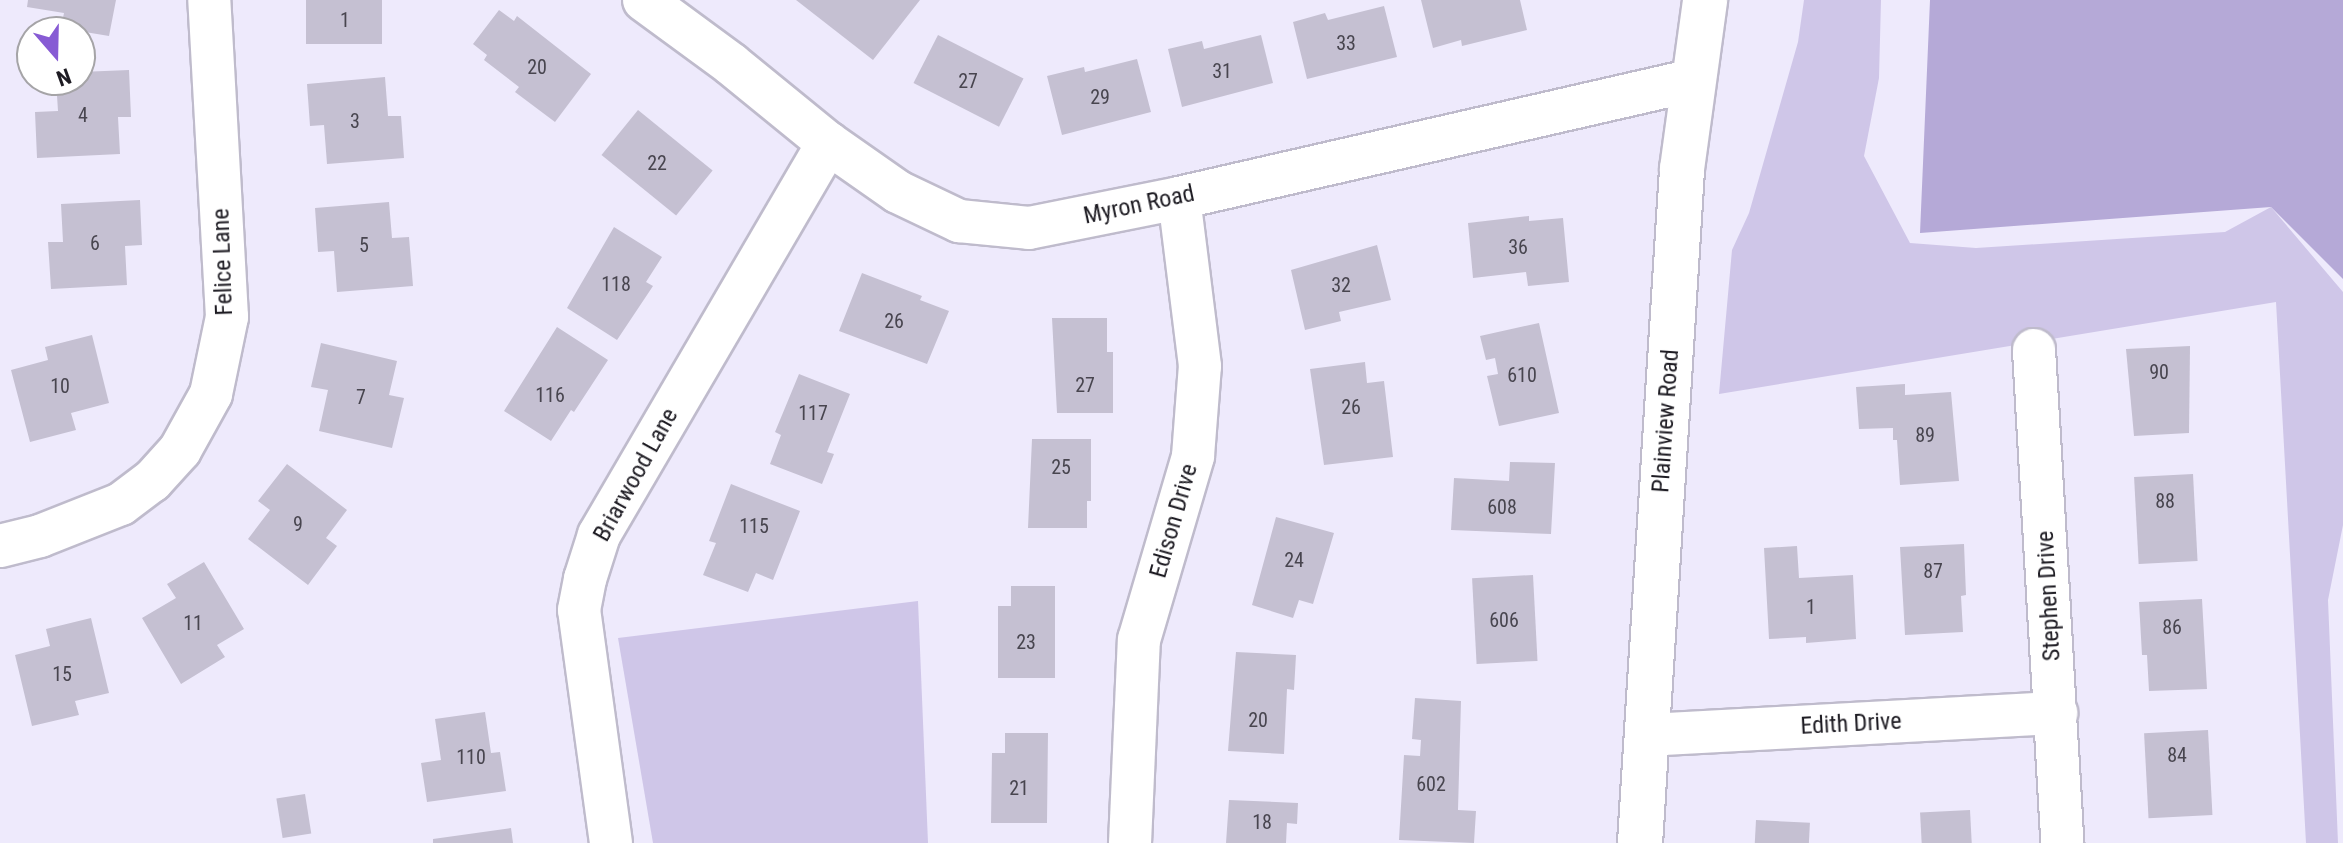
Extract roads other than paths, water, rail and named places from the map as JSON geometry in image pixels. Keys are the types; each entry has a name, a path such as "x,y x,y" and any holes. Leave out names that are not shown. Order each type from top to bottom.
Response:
{"main road":[{"name":"Plainview Road","path":"1640,843 1682,169 1705,0"}],"street":[{"name":"Felice Lane","path":"0,546 40,536 121,504 152,481 180,450 211,394 227,317 209,0"},
{"name":"Myron Road","path":"644,0 731,64 828,143 898,192 959,221 1029,228 1179,198 1694,80"},
{"name":"Briarwood Lane","path":"611,843 585,677 579,610 585,579 599,535 828,143"},
{"name":"Edison Drive","path":"1130,843 1139,640 1193,456 1200,366 1179,198"},
{"name":"Stephen Drive","path":"2034,350 2062,843"},
{"name":"Edith Drive","path":"1647,735 2056,713"}]}
